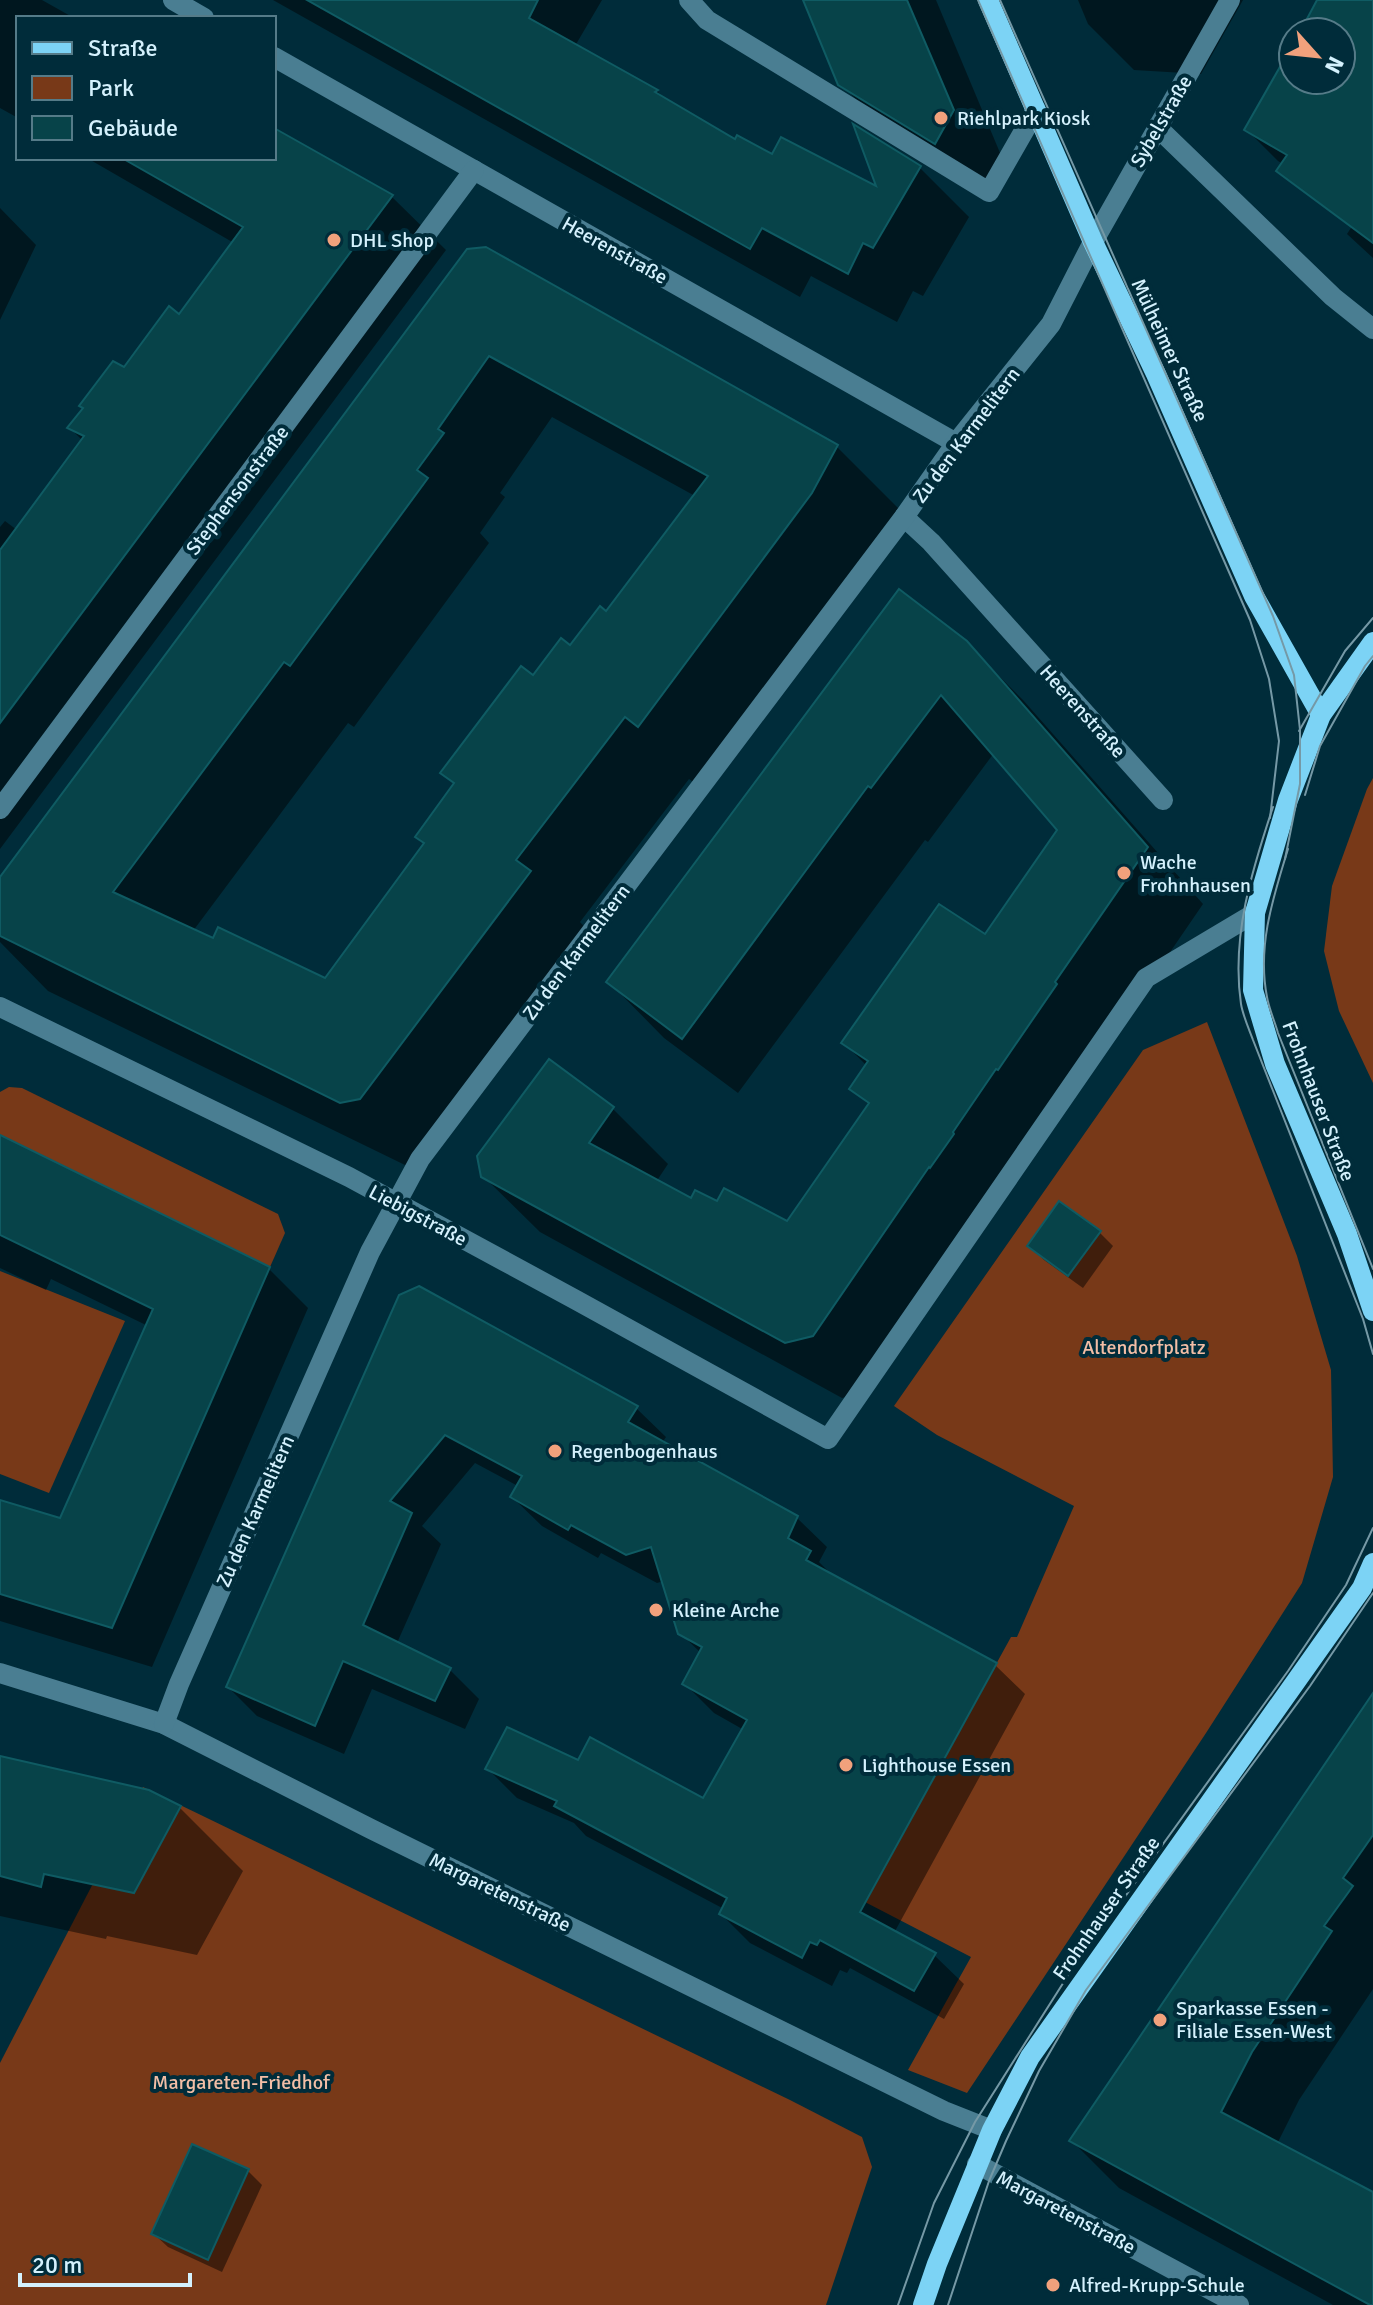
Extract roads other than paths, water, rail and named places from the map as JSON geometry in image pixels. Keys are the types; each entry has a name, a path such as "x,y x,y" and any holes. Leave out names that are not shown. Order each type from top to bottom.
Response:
{"main road":[{"name":"Mülheimer Straße","path":"988,0 1093,242 1156,374 1254,596 1321,715"},
{"name":"Frohnhauser Straße","path":"1373,642 1321,715 1288,800 1255,913 1253,990 1275,1064 1347,1234 1373,1311"},
{"name":"Frohnhauser Straße","path":"923,2305 977,2164 1030,2057 1362,1588 1373,1563"}],"street":[{"path":"173,0 201,16"},
{"path":"689,0 707,20 989,192 1036,110"},
{"name":"Sybelstraße","path":"1093,242 1230,0"},
{"name":"Heerenstraße","path":"276,58 956,443"},
{"path":"1157,127 1333,297 1373,329"},
{"name":"Stephensonstraße","path":"0,809 474,170"},
{"name":"Zu den Karmelitern","path":"164,1724 351,1295 420,1159 904,517 956,443 1051,324 1093,242"},
{"name":"Heerenstraße","path":"904,517 931,542 1163,800"},
{"name":"Liebigstraße","path":"0,1007 349,1177 828,1439 1146,978 1255,913"},
{"name":"Margaretenstraße","path":"0,1673 164,1724 944,2111 992,2130"},
{"name":"Margaretenstraße","path":"977,2164 1239,2305"}],"tram line":[{"path":"978,0 1250,620 1269,679 1279,741 1270,818"},
{"path":"1000,0 1273,616 1294,675 1300,730 1300,784 1285,859"},
{"path":"1299,731 1345,651 1373,618"},
{"path":"1305,795 1320,746 1373,656"},
{"path":"1273,807 1245,904 1239,954 1241,1004 1363,1319 1373,1354"},
{"path":"1288,849 1265,941 1267,997 1278,1033 1373,1269"},
{"path":"898,2305 934,2203 975,2122 1067,1977 1288,1671 1346,1585 1373,1528"},
{"path":"948,2305 989,2181 1006,2141 1039,2071 1086,1990 1310,1686 1373,1593"}],"place":[{"name":"Riehlpark Kiosk","path":"941,118"},
{"name":"DHL Shop","path":"334,240"},
{"name":"Wache Frohnhausen","path":"1124,873"},
{"name":"Regenbogenhaus","path":"555,1451"},
{"name":"Kleine Arche","path":"656,1610"},
{"name":"Lighthouse Essen","path":"846,1765"},
{"name":"Sparkasse Essen - Filiale Essen-West","path":"1160,2020"},
{"name":"Alfred-Krupp-Schule","path":"1053,2285"}],"park label":[{"name":"Altendorfplatz","path":"1144,1347"},
{"name":"Margareten-Friedhof","path":"241,2082"}]}
